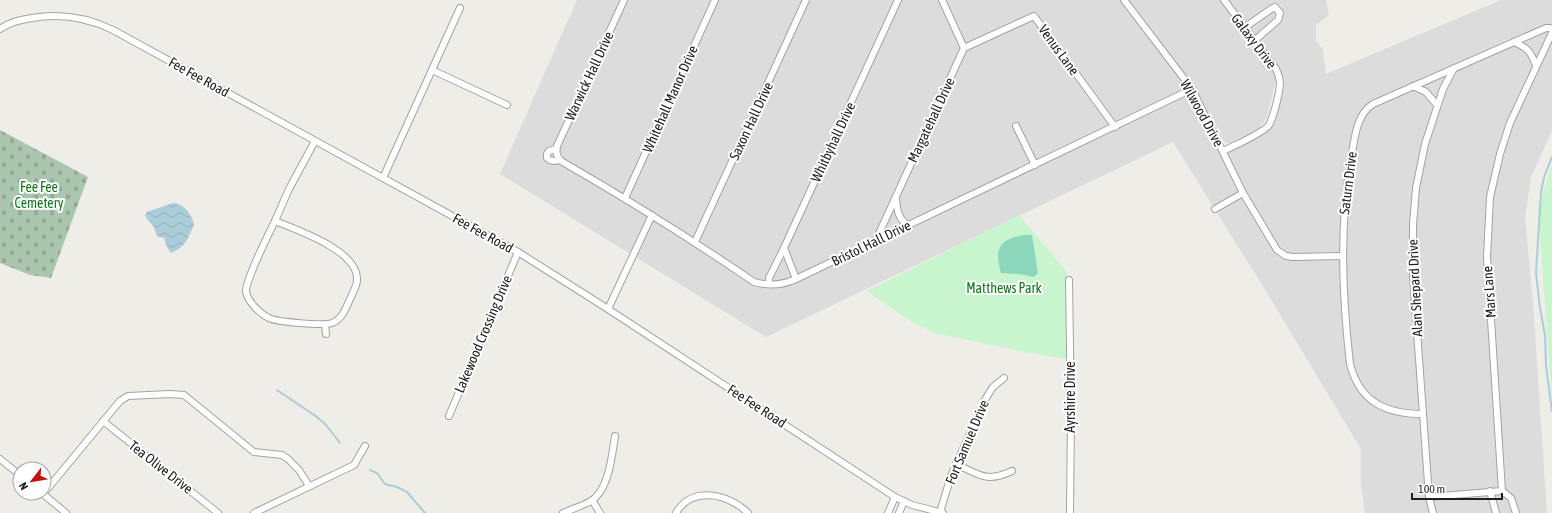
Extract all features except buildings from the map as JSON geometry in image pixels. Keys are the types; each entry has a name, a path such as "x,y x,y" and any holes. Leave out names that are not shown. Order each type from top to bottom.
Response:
{"street":[{"name":"Warwick Hall Drive","path":"556,151 624,0"},
{"name":"Whitehall Manor Drive","path":"625,198 715,0"},
{"name":"Saxon Hall Drive","path":"695,242 806,0"},
{"name":"Whitbyhall Drive","path":"769,284 769,278 898,0"},
{"path":"942,0 964,48"},
{"name":"Wilwood Drive","path":"1124,0 1192,89 1224,151 1243,193 1277,250 1293,257 1343,256"},
{"name":"Galaxy Drive","path":"1224,0 1276,68 1280,79 1280,89 1273,116 1269,124 1263,130 1224,151"},
{"path":"1244,28 1271,9 1275,7 1278,10 1280,14 1278,20 1254,41"},
{"path":"383,178 460,8"},
{"name":"Fee Fee Road","path":"0,29 16,21 47,15 70,16 102,25 518,252 608,309 895,497 942,513"},
{"name":"Venus Lane","path":"964,48 1034,16 1115,126"},
{"name":"Saturn Drive","path":"1423,414 1399,413 1380,406 1368,396 1355,377 1350,364 1343,256 1346,190 1353,147 1361,116 1365,110 1373,104 1546,28 1551,30"},
{"name":"Mars Lane","path":"1502,491 1487,256 1490,197 1500,154 1510,123 1551,30"},
{"path":"1514,42 1526,47 1531,52 1536,65"},
{"name":"Margatehall Drive","path":"876,240 964,48"},
{"name":"Alan Shepard Drive","path":"1433,513 1429,497 1413,276 1413,226 1416,188 1422,159 1437,105 1443,89 1454,68"},
{"path":"432,70 507,105"},
{"path":"1413,86 1426,92 1437,105"},
{"name":"Bristol Hall Drive","path":"560,160 555,162 549,161 546,154 549,151 556,151 560,160 625,198 695,242 754,282 781,284 796,279 908,226 1192,89"},
{"path":"1016,126 1035,165"},
{"path":"275,221 328,245 345,257 355,269 357,280 356,287 337,321 325,325 270,318 258,309 248,297 247,284 289,189 315,141"},
{"path":"1215,209 1243,193"},
{"path":"895,197 898,214 903,222 908,226"},
{"path":"608,309 652,215"},
{"path":"784,248 796,279"},
{"name":"Lakewood Crossing Drive","path":"449,416 518,252"},
{"name":"Ayrshire Drive","path":"1070,280 1070,513"},
{"path":"325,325 326,334"},
{"name":"Fort Samuel Drive","path":"942,513 951,476 956,464 990,391 1004,378"},
{"path":"52,482 120,401 128,396 170,394 184,395 254,452 282,455 299,470 309,486"},
{"name":"Tea Olive Drive","path":"103,421 218,513"},
{"path":"563,513 592,500 603,488 608,476 615,436"},
{"path":"254,513 354,465 365,446"},
{"path":"0,459 12,469"},
{"path":"956,464 988,478 996,478 1012,472"},
{"path":"1490,491 1496,513"},
{"path":"1429,497 1502,491 1511,498 1516,513"},
{"path":"678,510 688,499 700,494 726,500 748,513"},
{"path":"888,513 895,497"},
{"path":"592,500 600,513"},
{"path":"52,501 66,513"},
{"path":"899,513 904,501"}],"shaded area":[{"path":"577,0 1326,0 1329,15 1316,25 1316,41 1323,49 1326,74 1501,0 1552,0 1552,131 1531,177 1525,217 1533,302 1547,513 1365,513 1361,484 1361,449 1269,296 1173,142 766,337 500,174","holes":["1284,78 1276,116 1267,130 1263,134 1222,156 1206,125 1214,122 1223,140 1226,143 1230,143 1258,129 1267,118 1276,79"]}],"green space":[{"name":"Fee Fee Cemetery","path":"0,130 88,177 51,278 30,275 0,263"},
{"path":"1552,165 1552,402 1538,208"},
{"name":"Matthews Park","path":"1019,215 1067,272 1068,359 1029,353 935,333 910,321 867,291"},
{"path":"1032,235 1038,273 1034,277 1001,273 998,257 1001,246 1009,239"}],"water":[{"path":"173,203 181,205 187,210 194,225 183,245 171,253 164,238 157,236 154,227 145,215 147,212"}],"waterway":[{"path":"1552,157 1544,177 1541,192 1536,273 1545,335 1546,366 1552,411"},
{"path":"277,390 317,417 326,425 340,443"},
{"path":"370,470 377,473 385,484 397,487 407,492 425,513"}]}
